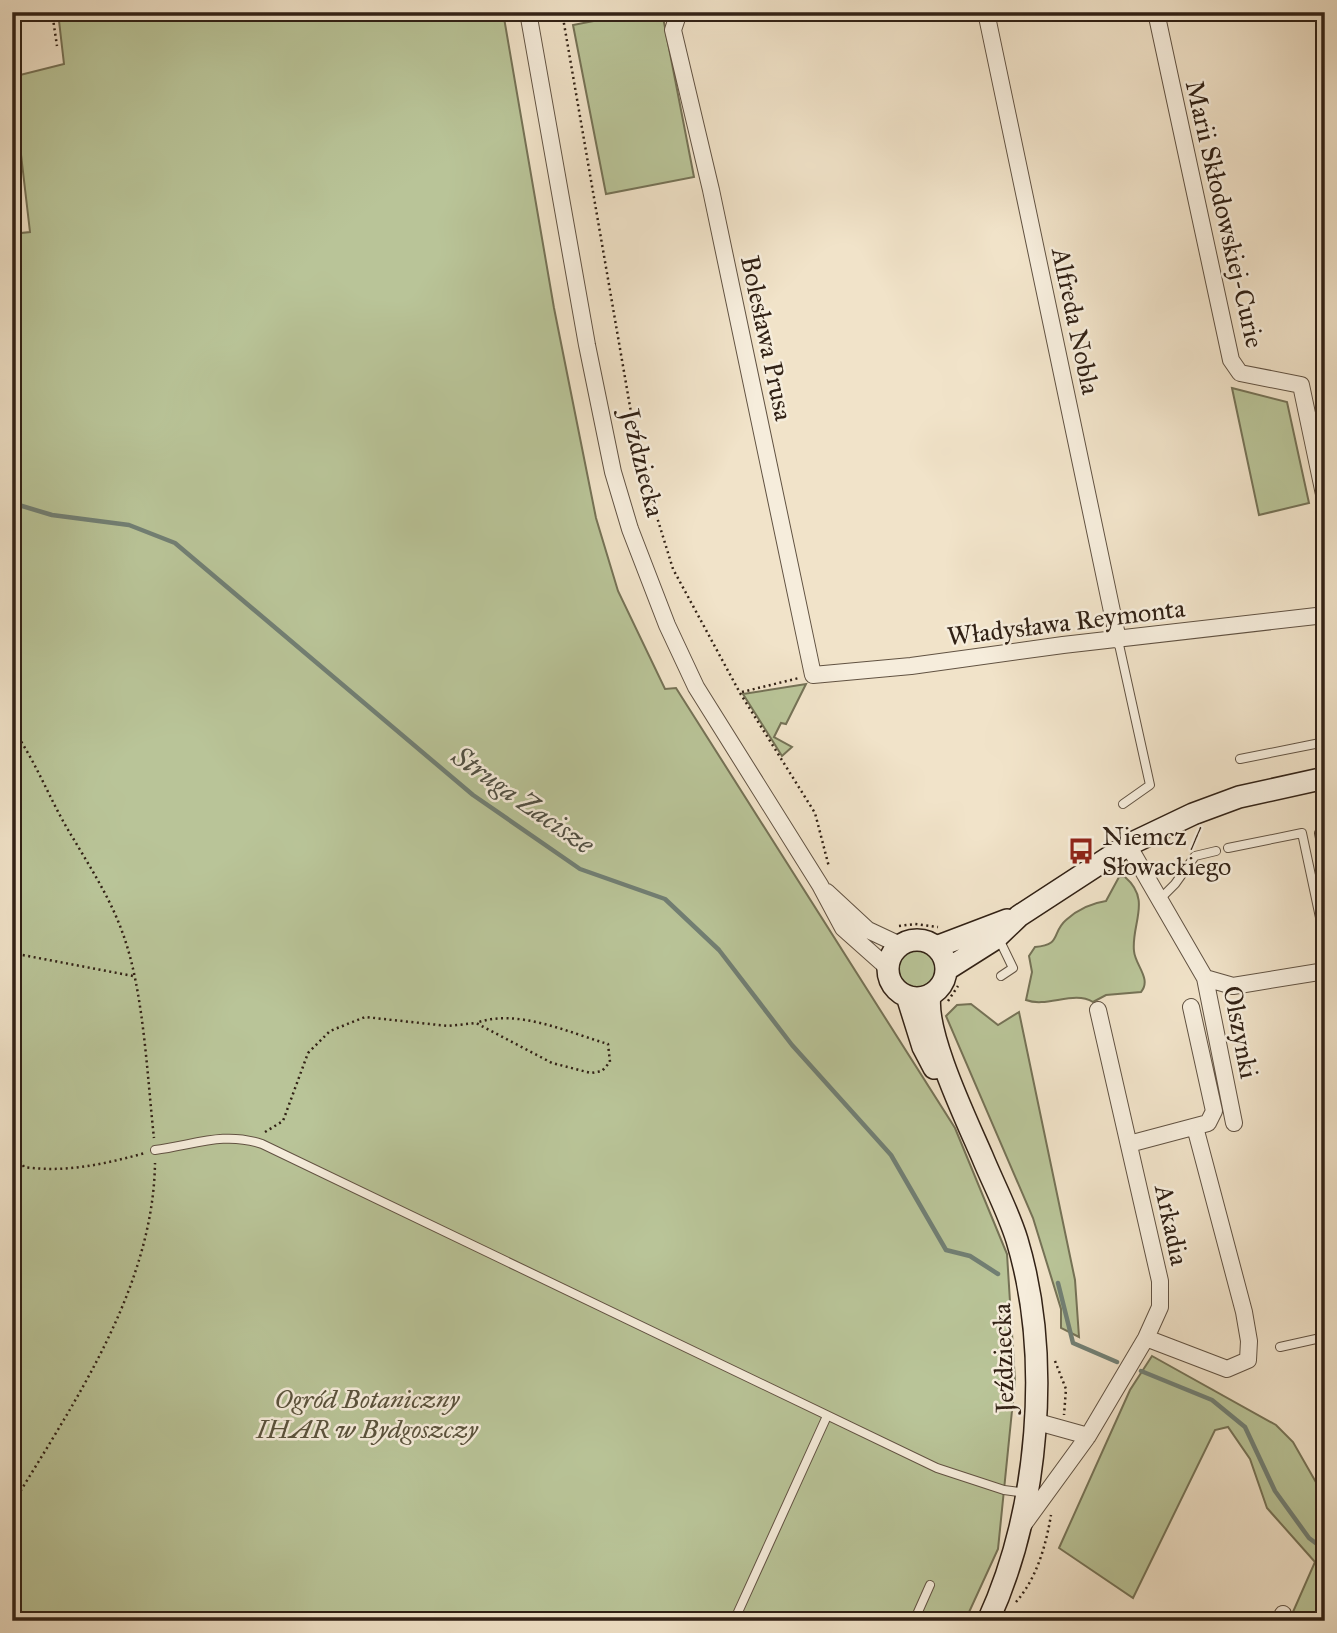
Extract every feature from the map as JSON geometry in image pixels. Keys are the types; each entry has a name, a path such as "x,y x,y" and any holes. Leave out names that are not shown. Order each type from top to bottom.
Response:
{"street":[{"name":"Jeździecka","path":"528,12 587,345 613,472 630,529 667,625 696,687 827,881 868,929 895,936"},
{"name":"Bolesława Prusa","path":"678,12 673,30 711,190 813,675"},
{"name":"Alfreda Nobla","path":"986,12 1118,640"},
{"name":"Marii Skłodowskiej-Curie","path":"1156,12 1231,360 1240,373 1301,384 1325,499"},
{"name":"Władysława Reymonta","path":"813,675 911,666 1325,615"},
{"path":"907,996 937,1002 939,988 1019,916 1128,845 1193,814 1239,797 1325,778"},
{"name":"Olszynki","path":"1128,845 1205,978 1234,1123"},
{"name":"Jeździecka","path":"827,881 843,928 888,968 894,987 907,996 923,1047 937,1073 958,1101"},
{"path":"936,947 1019,916"},
{"path":"888,968 895,936 936,947 954,974"},
{"path":"1205,978 1233,986 1325,971"},
{"name":"Jeździecka","path":"937,1002 933,1030 958,1101 1016,1238 1035,1337 1034,1421 1026,1493 1018,1533 988,1621"},
{"path":"1129,1144 1208,1123 1214,1111 1191,1007"},
{"name":"Arkadia","path":"1018,1533 1088,1436 1146,1338 1160,1307 1160,1282 1098,1010"},
{"path":"1146,1338 1227,1369 1248,1360 1249,1341 1244,1312 1195,1127"},
{"path":"1034,1421 1088,1436"}],"lane":[{"path":"1118,640 1150,785 1123,804"},
{"path":"1240,759 1325,742"},
{"path":"1325,827 1319,833 1325,865"},
{"path":"1227,848 1302,833 1325,941"},
{"path":"1159,900 1175,884 1195,856 1216,851"},
{"path":"998,936 1013,968 1001,976"},
{"path":"155,1150 222,1137 245,1138 937,1468 1004,1490 1026,1493"},
{"path":"1280,1347 1325,1338"},
{"path":"734,1621 827,1416"},
{"path":"914,1621 930,1586"}],"path":[{"path":"52,12 57,46"},
{"path":"562,12 641,461 673,569 740,693 815,813 827,881"},
{"path":"564,20 600,12"},
{"path":"740,693 813,675"},
{"path":"12,728 94,873 123,934 133,976 155,1150 150,1223 142,1256 80,1391 12,1505"},
{"path":"895,936 915,924 959,929 963,937"},
{"path":"12,953 133,976"},
{"path":"937,1002 954,974"},
{"path":"245,1138 268,1131 283,1121 309,1053 330,1031 365,1017 448,1026 475,1023 494,1017 519,1019 608,1044 610,1062 603,1071 591,1073 552,1063 475,1023"},
{"path":"12,1146 24,1167 48,1170 101,1166 155,1150"}],"green space":[{"name":"Ogród Botaniczny IHAR w Bydgoszczy","path":"58,12 503,12 554,308 596,518 618,591 665,689 676,688 955,1128 1007,1254 1015,1381 998,1549 965,1621 12,1621 12,234 30,232 12,77 64,64"},
{"path":"640,12 662,12 694,177 606,194 573,25"},
{"path":"1232,388 1287,402 1309,503 1259,515"},
{"path":"806,684 786,724 781,723 774,737 792,747 782,756 743,694"},
{"path":"1119,877 1125,877 1133,886 1139,903 1134,951 1145,982 1141,992 1106,995 1093,1002 1077,998 1043,1002 1026,1000 1032,972 1029,956 1035,947 1053,941 1061,925 1075,913 1106,901"},
{"path":"917,949 930,955 936,968 930,981 917,987 904,981 898,968 904,955"},
{"path":"971,1004 998,1025 1019,1012 1075,1280 1079,1337 1061,1328 1061,1309 1033,1218 946,1016 957,1005"},
{"path":"1152,1356 1276,1425 1293,1442 1325,1498 1325,1621 1289,1621 1315,1562 1267,1508 1250,1459 1228,1427 1215,1430 1133,1598 1059,1548 1130,1390"}],"waterway":[{"name":"Struga Zacisze","path":"12,503 52,515 129,525 175,543 473,795 580,869 665,899 719,950 792,1045 891,1155 946,1250 970,1256 998,1274"},
{"name":"Struga Zacisze","path":"1058,1283 1073,1343 1117,1362"},
{"name":"Struga Zacisze","path":"1141,1371 1212,1400 1245,1427 1275,1491 1309,1538 1325,1550"}],"place":[{"name":"Niemcz / Słowackiego","path":"1081,851"}]}
